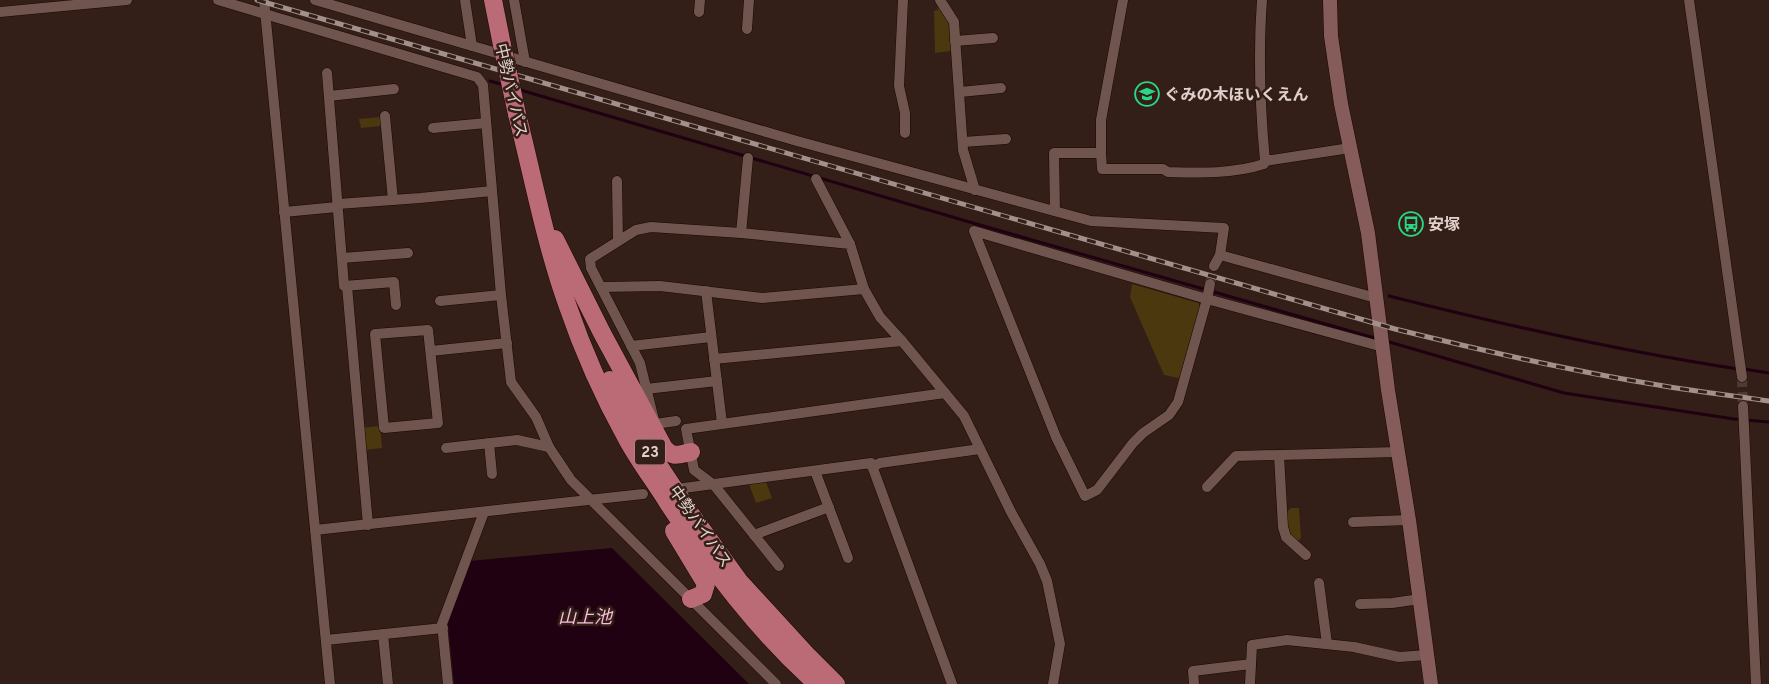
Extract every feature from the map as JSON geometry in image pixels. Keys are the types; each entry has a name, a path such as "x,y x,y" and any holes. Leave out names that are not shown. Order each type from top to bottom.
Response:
{"highway":[{"name":"中勢バイパス","path":"493,0 517,114 550,251 567,305 592,371 628,440 713,567 751,617 808,678 817,684"},
{"name":"中勢バイパス","path":"533,179 574,302 601,364 642,440 690,513 739,581 836,684"},
{"path":"549,227 602,334 664,448 669,454 676,455 691,452"},
{"path":"600,387 619,437 640,480 706,584 704,594 690,599"},
{"path":"806,654 844,684"}],"street":[{"path":"0,12 127,0"},
{"path":"218,0 477,77 483,85 501,295 511,382 536,417 549,447 571,480 776,684"},
{"path":"264,0 330,684"},
{"path":"315,0 798,141 1055,211 1091,220 1224,228 1220,255 1214,266"},
{"path":"465,0 472,46"},
{"path":"514,0 525,62"},
{"path":"699,12 700,0"},
{"path":"747,29 749,0"},
{"path":"903,0 899,86 905,113 905,133"},
{"path":"940,0 954,22 963,150 974,190"},
{"path":"1123,0 1101,120 1102,169 1163,169 1168,172 1209,173 1256,166 1264,164 1266,161 1350,148"},
{"path":"1262,0 1259,47 1260,107 1266,161"},
{"path":"1330,0 1331,36 1340,104 1368,233 1431,684"},
{"path":"1689,0 1741,372"},
{"path":"955,41 992,38"},
{"path":"327,73 344,286 347,286 368,524"},
{"path":"960,92 1001,88"},
{"path":"328,96 394,89"},
{"path":"385,116 393,200"},
{"path":"433,128 486,123"},
{"path":"963,142 1006,139"},
{"path":"1055,211 1054,153 1101,153"},
{"path":"741,233 748,158"},
{"path":"816,179 850,244 864,290 880,318 902,341 964,416 1011,512 1040,564 1047,581 1060,644 1053,684"},
{"path":"617,180 618,240"},
{"path":"284,212 337,205 492,191"},
{"path":"676,421 655,424 640,363 602,286 591,268 590,259 636,230 651,227 741,233 850,244"},
{"path":"1209,291 1178,402 1169,415 1148,429 1133,443 1096,490 1085,496 1056,437 974,231 1209,291 1382,342"},
{"path":"342,258 408,253"},
{"path":"1220,255 1376,298"},
{"path":"347,286 394,282 396,305"},
{"path":"602,286 660,286 762,298 864,290"},
{"path":"706,291 722,424"},
{"path":"440,301 501,295"},
{"path":"428,330 431,351 438,423 384,428 375,334 428,330"},
{"path":"631,346 711,337"},
{"path":"714,359 902,341"},
{"path":"431,351 507,343"},
{"path":"646,390 717,381"},
{"path":"779,566 714,485 694,470 686,429 945,393"},
{"path":"1743,415 1756,684"},
{"path":"446,448 517,440 549,447"},
{"path":"489,443 492,474"},
{"path":"872,467 880,463 980,449"},
{"path":"1206,487 1236,456 1398,452"},
{"path":"1280,455 1283,527 1286,537 1306,554"},
{"path":"684,488 871,463 952,684"},
{"path":"815,471 848,558"},
{"path":"315,530 642,494"},
{"path":"754,535 829,507"},
{"path":"448,684 442,624 484,512"},
{"path":"1353,522 1409,520"},
{"path":"1319,583 1327,644"},
{"path":"1360,604 1392,603 1420,599"},
{"path":"326,640 443,628"},
{"path":"384,634 388,684"},
{"path":"1250,684 1252,645 1287,640 1354,647 1399,656 1427,655"},
{"path":"1194,684 1193,671 1251,664"}],"shaded area":[{"path":"937,4 949,24 951,51 935,53 934,11 938,10"},
{"path":"380,117 381,126 361,128 359,119"},
{"path":"1132,284 1198,303 1200,306 1181,377 1164,375 1130,297"},
{"path":"380,426 382,448 363,450 362,428"},
{"path":"766,482 772,498 756,503 749,484"},
{"path":"1291,508 1299,508 1301,538 1297,542 1290,532 1288,525 1287,512"}],"water":[{"name":"山上池","path":"612,548 749,684 454,684 448,624 469,561"}],"waterway":[{"path":"490,81 504,85"},
{"path":"517,89 966,221 1378,339"},
{"path":"1389,296 1562,337 1738,369"},
{"path":"1386,341 1564,393 1734,419 1769,422"},
{"path":"1744,369 1769,373"}],"tunnel":[{"path":"1210,284 1214,266"},
{"path":"1742,377 1743,406"}],"railway":[{"path":"257,0 1395,329 1491,352 1588,372 1769,401"}],"place":[{"name":"ぐみの木ほいくえん","path":"1147,94"},
{"name":"安塚","path":"1411,224"}]}
